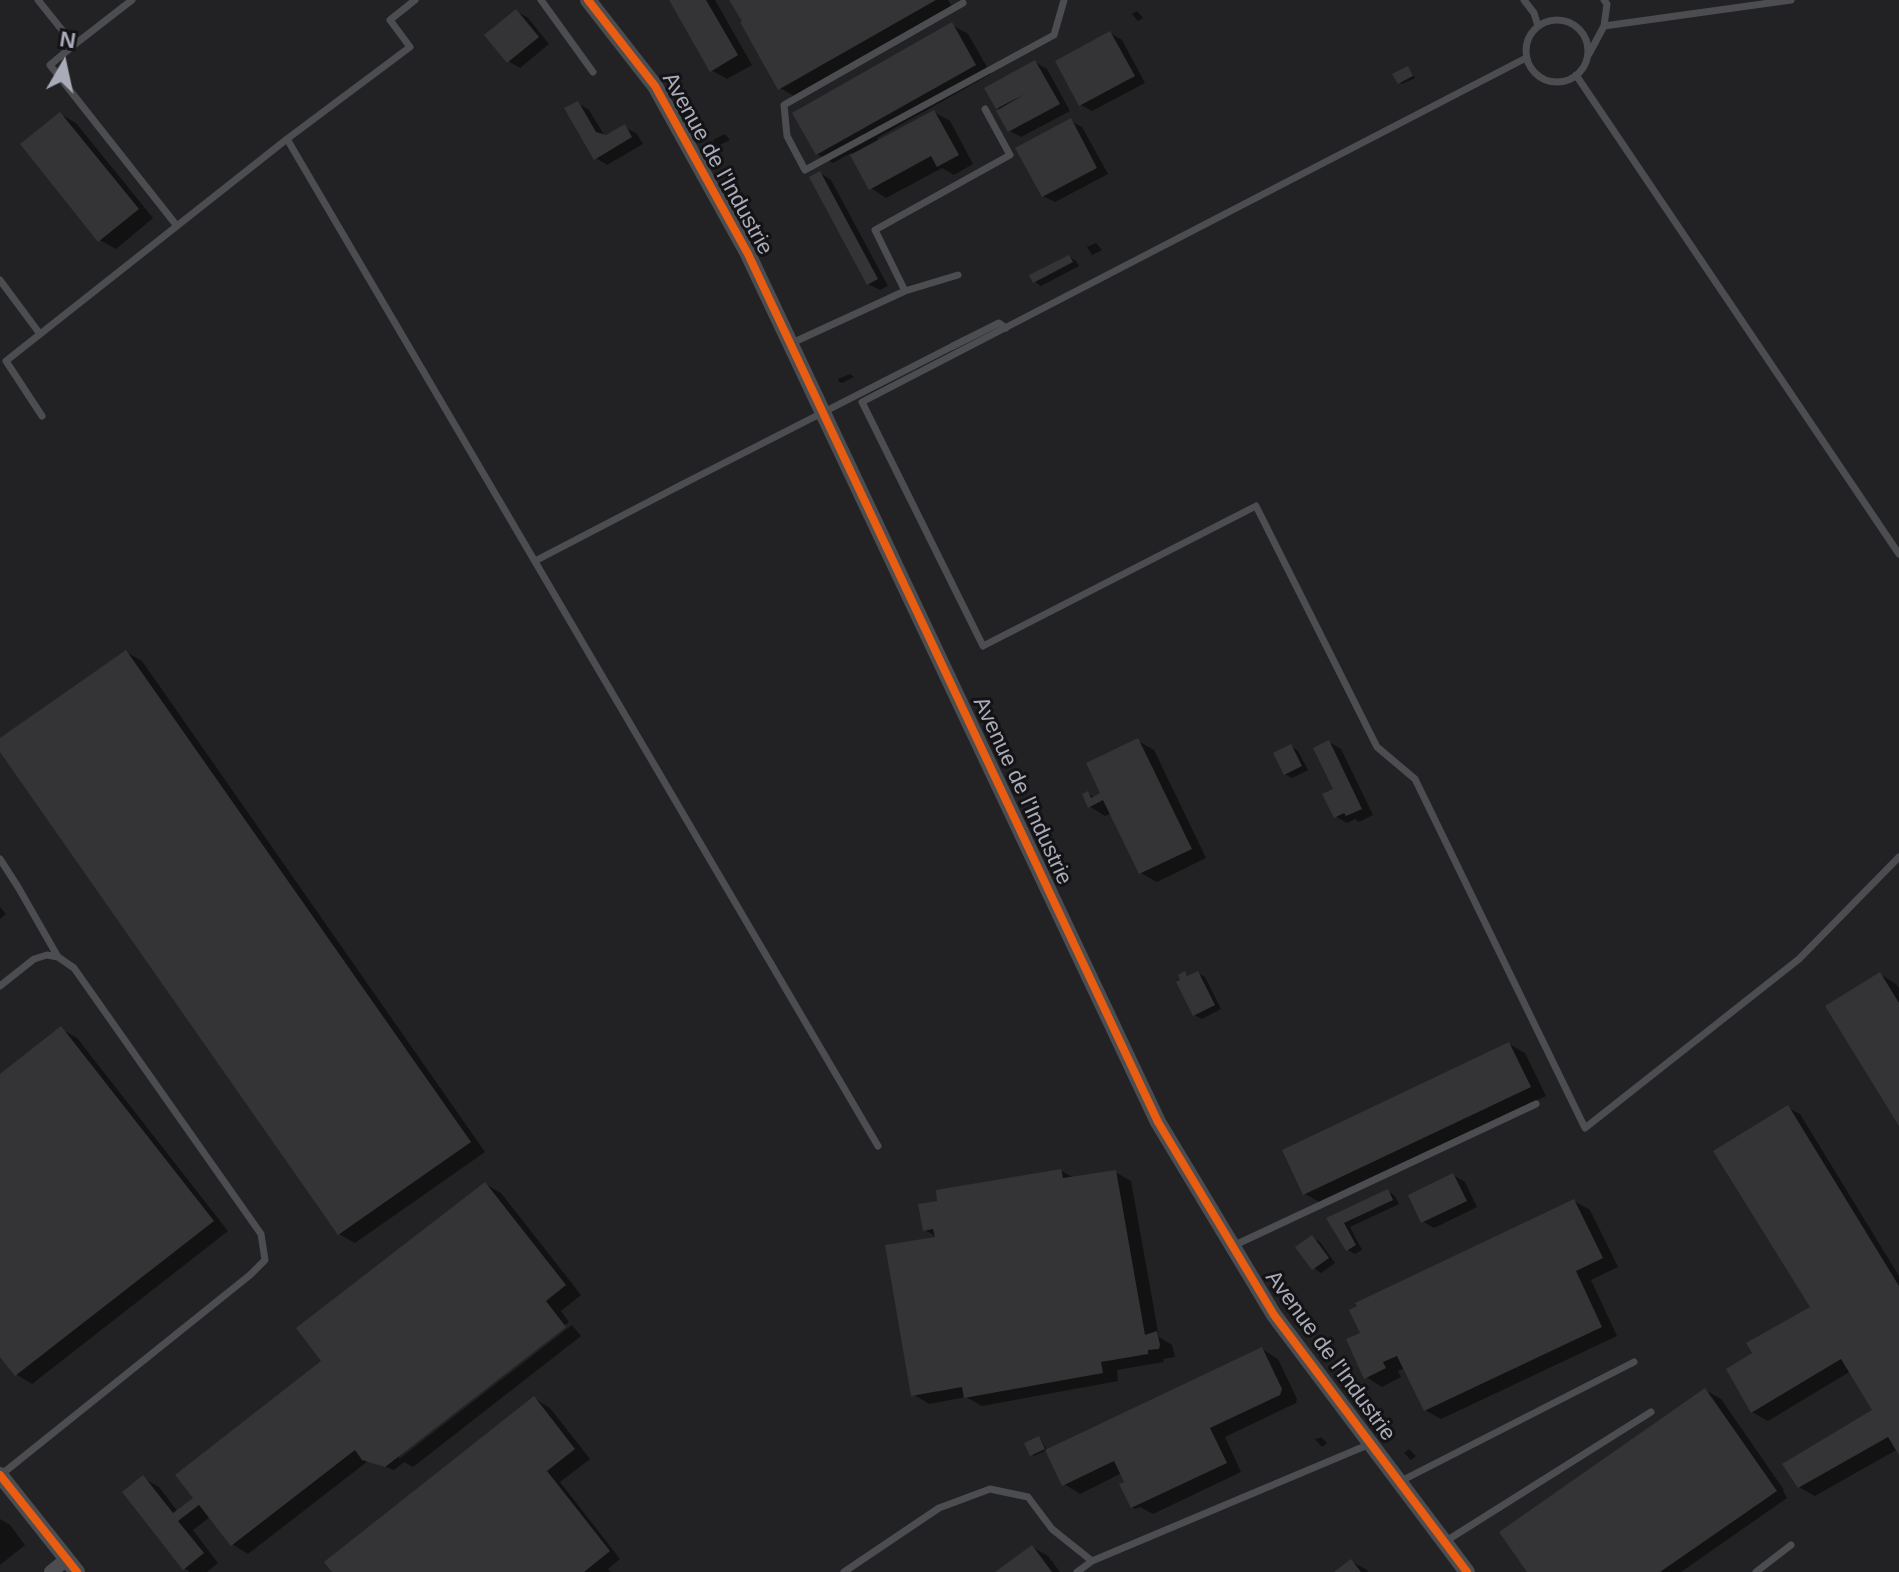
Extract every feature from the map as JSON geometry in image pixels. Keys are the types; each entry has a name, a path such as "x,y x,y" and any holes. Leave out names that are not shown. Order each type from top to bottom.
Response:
{"street":[{"name":"Avenue de l'Industrie","path":"588,0 655,86 748,254 1158,1122 1274,1315 1467,1572"},
{"path":"0,1475 72,1566 51,1572"}],"lane":[{"path":"38,0 74,45"},
{"path":"132,0 50,65 177,226"},
{"path":"42,416 6,361 287,139 410,47 390,20 415,0"},
{"path":"541,0 593,72"},
{"path":"964,1 784,105 787,136 805,170 1054,35 1064,0"},
{"path":"1524,0 1534,13 1538,26"},
{"path":"1589,54 1585,37 1573,24 1555,20 1538,26 1527,40 1526,58 1534,73 1550,82 1568,81 1582,71 1604,26 1607,4 1604,0"},
{"path":"1604,26 1791,0"},
{"path":"1526,58 862,402 983,646 1256,506 1377,747 1415,779 1585,1128 1799,959 1899,857"},
{"path":"1576,75 1899,554"},
{"path":"905,291 875,230 1010,155 985,109"},
{"path":"287,139 878,1146"},
{"path":"790,344 905,291 958,275"},
{"path":"0,280 40,334"},
{"path":"535,561 999,323 1006,328"},
{"path":"0,859 58,957"},
{"path":"0,986 34,959 47,955 58,957 74,968 261,1234 265,1260 0,1475"},
{"path":"1233,1246 1536,1104"},
{"path":"1399,1482 1634,1362"},
{"path":"1444,1542 1651,1412"},
{"path":"1077,1572 1092,1561 1370,1444"},
{"path":"844,1572 939,1508 990,1489 1028,1497 1052,1529 1092,1561"},
{"path":"1756,1572 1791,1545"}],"shaded area":[{"path":"0,0 1899,0 1899,1572 0,1572"}],"building":[{"path":"669,0 706,0 738,55 710,72"},
{"path":"729,0 936,0 778,90"},
{"path":"516,9 539,37 507,63 484,35"},
{"path":"952,22 976,65 816,155 792,113"},
{"path":"1110,31 1135,76 1079,106 1055,61"},
{"path":"1035,60 1060,104 1008,132 996,111 1025,94 996,109 984,88"},
{"path":"1408,66 1413,76 1398,84 1392,74"},
{"path":"578,101 596,132 606,135 625,124 632,137 594,160 564,108"},
{"path":"934,110 959,155 937,167 931,156 869,190 850,155"},
{"path":"60,112 139,209 98,242 20,144"},
{"path":"1071,118 1097,168 1042,197 1015,148"},
{"path":"820,171 878,279 867,285 809,177"},
{"path":"1069,255 1073,262 1033,283 1029,275"},
{"path":"126,650 471,1142 338,1235 0,752 0,738"},
{"path":"1138,738 1192,849 1139,874 1103,800 1088,808 1082,794 1088,791 1091,798 1100,793 1086,763"},
{"path":"1329,740 1362,809 1334,818 1322,794 1333,789 1313,748"},
{"path":"1291,744 1302,766 1284,775 1273,753"},
{"path":"1185,971 1187,976 1198,971 1215,1005 1193,1016 1176,982 1180,980 1178,975"},
{"path":"1880,972 1899,1003 1899,1126 1825,1006"},
{"path":"61,1026 214,1221 15,1376 0,1357 0,1074"},
{"path":"1509,1042 1531,1087 1303,1195 1282,1150"},
{"path":"1788,1105 1899,1286 1899,1455 1888,1437 1798,1488 1782,1464 1872,1410 1841,1359 1751,1413 1726,1369 1752,1353 1746,1343 1810,1307 1713,1151"},
{"path":"1061,1169 1063,1178 1116,1170 1145,1335 1157,1331 1159,1349 1148,1350 1148,1354 1101,1362 1103,1373 964,1398 962,1387 911,1396 885,1245 935,1237 933,1229 923,1231 918,1204 937,1201 936,1190"},
{"path":"1453,1173 1467,1201 1421,1223 1408,1195"},
{"path":"485,1182 566,1285 546,1301 566,1327 385,1467 362,1460 355,1450 231,1546 199,1505 178,1521 204,1553 183,1570 122,1492 143,1475 173,1513 193,1498 175,1475 321,1361 296,1328"},
{"path":"1388,1189 1393,1200 1344,1223 1356,1245 1346,1251 1326,1218"},
{"path":"1574,1199 1603,1258 1576,1271 1602,1327 1424,1411 1397,1356 1383,1362 1386,1368 1364,1379 1346,1339 1360,1333 1349,1310 1357,1306 1355,1303"},
{"path":"1312,1235 1329,1258 1312,1270 1295,1247"},
{"path":"1262,1347 1282,1389 1280,1395 1210,1428 1227,1463 1131,1508 1119,1484 1124,1482 1114,1461 1062,1486 1045,1450"},
{"path":"1705,1388 1777,1491 1660,1572 1527,1572 1499,1532"},
{"path":"534,1396 575,1449 547,1471 610,1551 584,1572 332,1572 324,1562"},
{"path":"1039,1436 1045,1449 1030,1456 1024,1443"},
{"path":"1032,1545 1052,1572 995,1572"},
{"path":"1351,1559 1361,1572 1334,1572"}],"cycle path":[{"path":"588,0 655,86 748,254 1158,1122 1274,1315 1467,1572"},
{"path":"0,1475 77,1572"}]}
